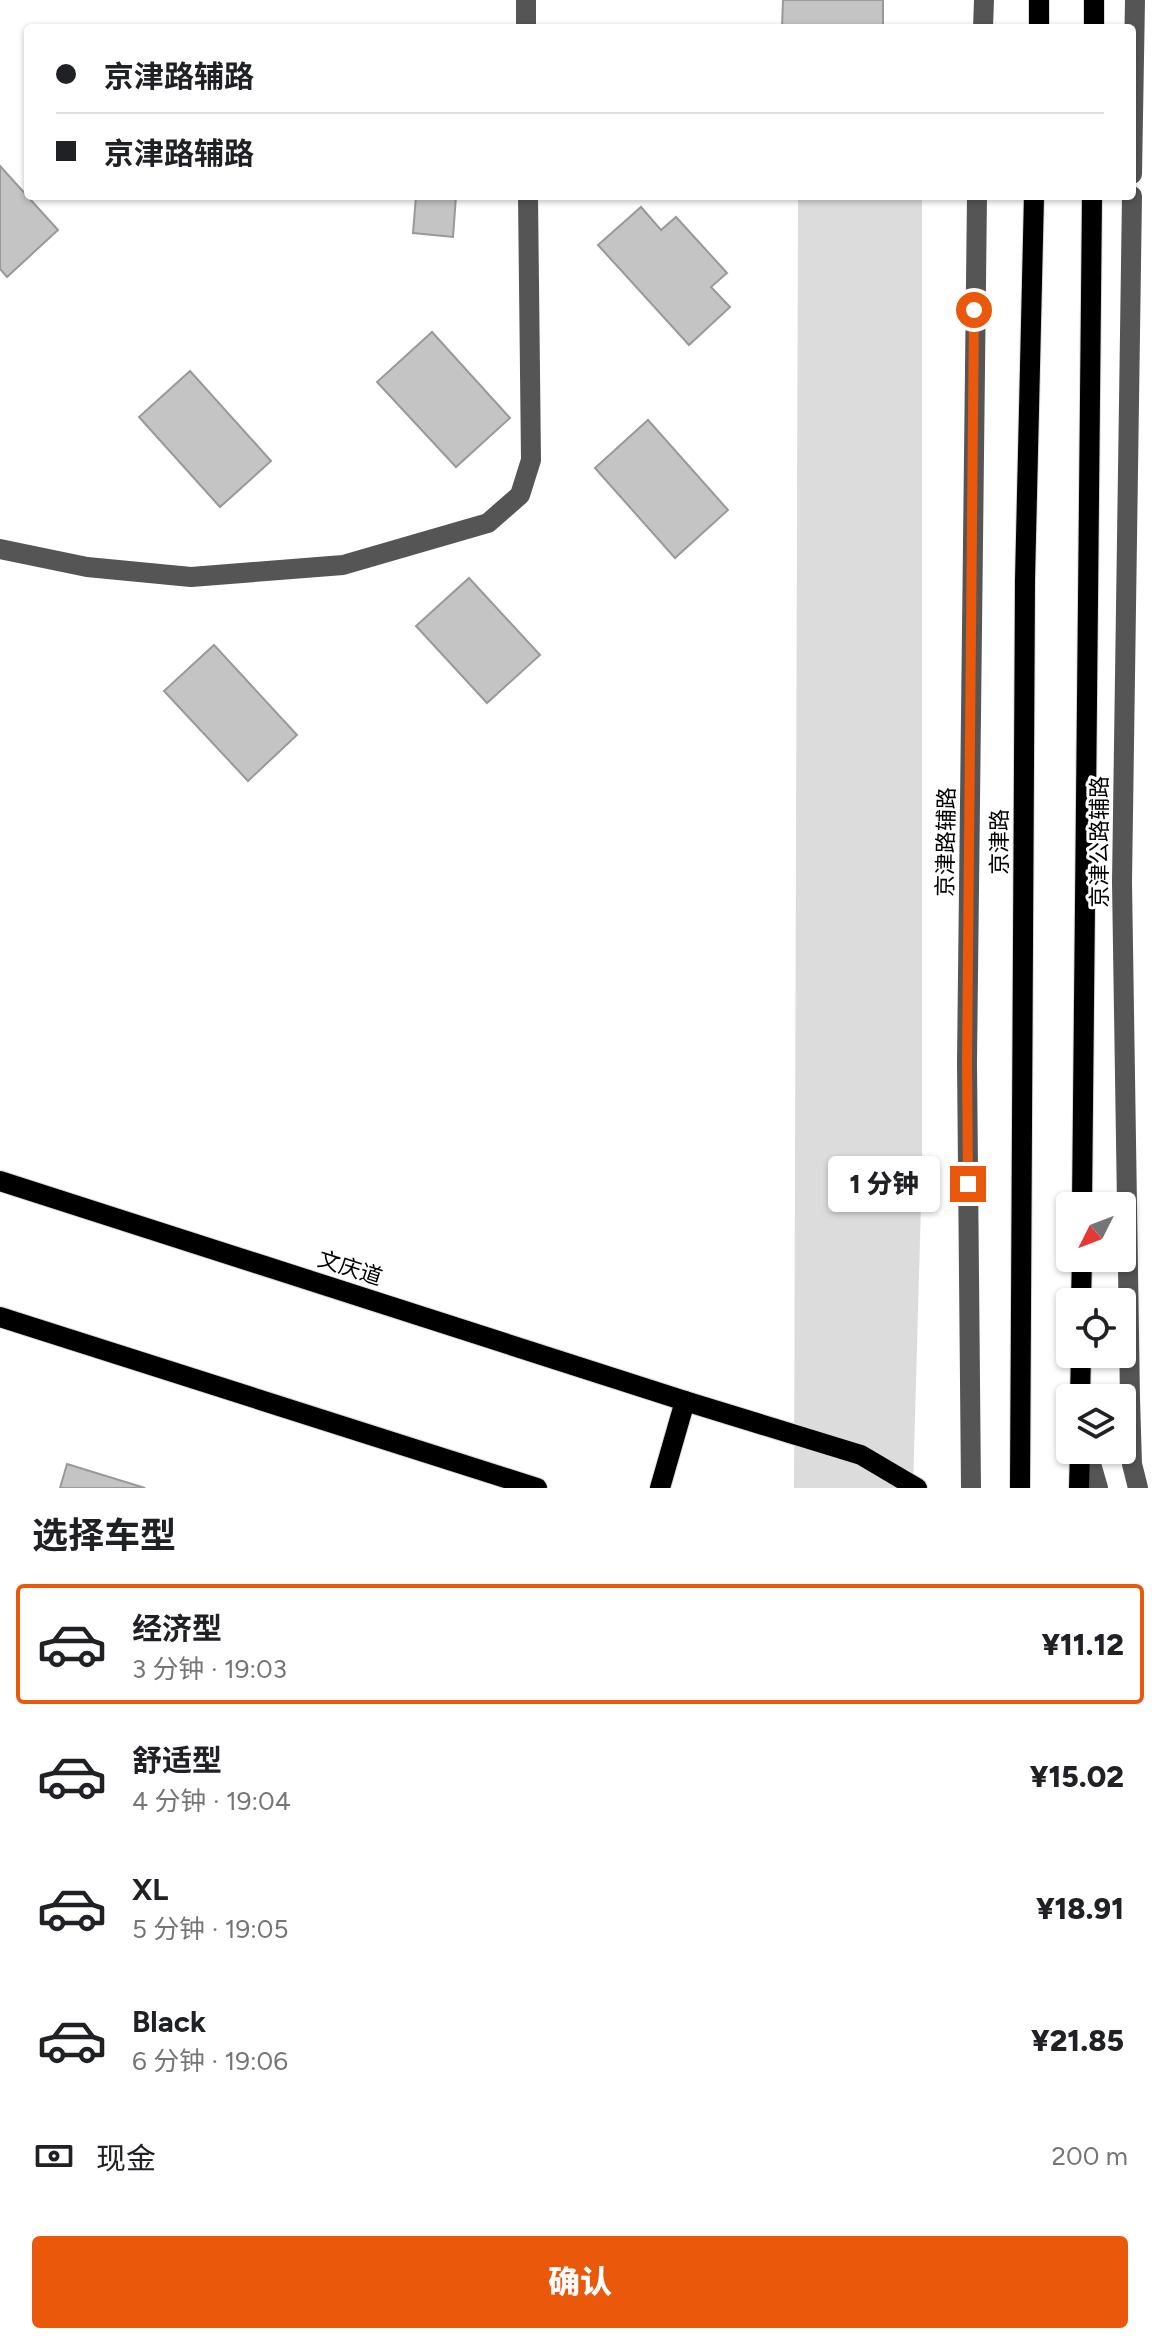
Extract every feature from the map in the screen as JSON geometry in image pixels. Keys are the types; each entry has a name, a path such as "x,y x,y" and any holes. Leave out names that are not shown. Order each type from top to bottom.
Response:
{"main road":[{"path":"1039,0 1039,24"},
{"path":"1094,0 1094,24"},
{"name":"京津路","path":"1020,1488 1024,596 1034,200"},
{"path":"1082,1192 1092,200"},
{"name":"文庆道","path":"0,1181 861,1455 917,1488"},
{"path":"0,1317 537,1488"},
{"path":"660,1488 685,1401"},
{"path":"1079,1488 1080,1464"}],"street":[{"path":"526,0 526,24"},
{"path":"983,24 984,0"},
{"path":"1135,0 1135,24"},
{"path":"0,549 87,567 191,577 343,565 488,523 520,495 531,460 528,200"},
{"name":"京津路辅路","path":"971,1488 967,1062 977,200"},
{"name":"京津公路辅路","path":"1132,200 1122,882 1130,1399 1132,1464 1138,1488"},
{"path":"1090,1464 1098,1488"}],"shaded area":[{"path":"798,200 922,200 922,1170 913,1488 794,1488"}],"building":[{"path":"783,0 883,0 883,24 782,24"},
{"path":"0,166 24,192 24,200 31,200 58,230 7,277 0,269"},
{"path":"416,200 456,200 453,237 413,233"},
{"path":"641,207 661,230 676,217 727,273 711,287 730,307 689,345 598,245"},
{"path":"432,332 510,418 456,467 377,382"},
{"path":"190,371 271,461 220,507 139,417"},
{"path":"648,420 728,510 675,558 595,468"},
{"path":"469,578 540,655 487,703 416,626"},
{"path":"214,645 297,735 248,781 164,691"},
{"path":"67,1464 145,1488 60,1488"}],"route":[{"path":"968,1184 974,310"}]}
